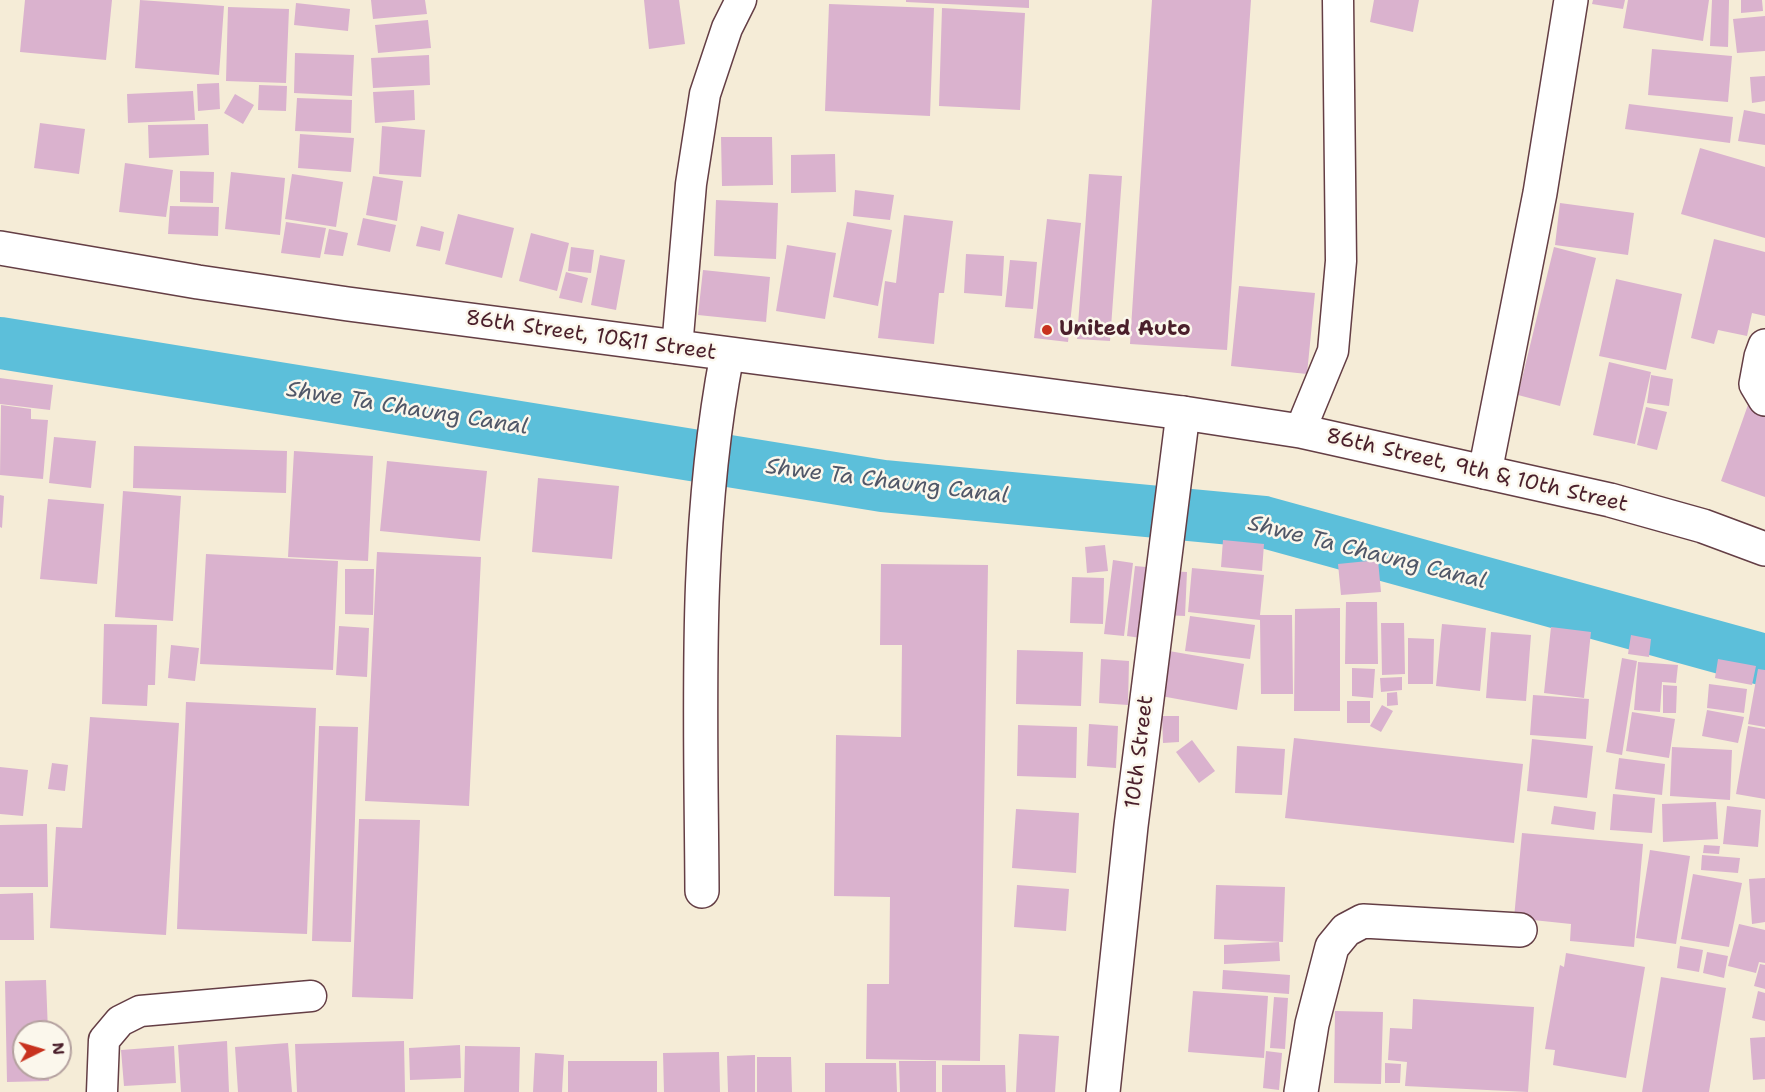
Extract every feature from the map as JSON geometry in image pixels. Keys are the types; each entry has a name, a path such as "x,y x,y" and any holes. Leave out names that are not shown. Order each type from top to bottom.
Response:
{"street":[{"path":"1485,472 1540,193 1571,0"},
{"name":"86th Street, 10&11 Street","path":"0,248 198,282 727,355 1183,413"},
{"path":"1765,346 1756,384 1765,399"},
{"path":"702,891 700,615 710,472 727,355"},
{"name":"86th Street, 9th & 10th Street","path":"1183,413 1300,431 1610,500 1703,526 1765,549"},
{"name":"10th Street","path":"1103,1092 1131,825 1183,413"},
{"path":"1301,1092 1312,1024 1332,947 1346,930 1363,921 1520,930"}],"lane":[{"path":"677,348 691,184 705,94 727,28 741,0"},
{"path":"1300,431 1333,351 1341,261 1338,0"},
{"path":"102,1092 104,1041 120,1021 140,1011 311,996"}],"building":[{"path":"25,0 112,0 106,60 20,52"},
{"path":"140,0 224,6 219,75 135,68"},
{"path":"371,0 425,0 427,14 373,19"},
{"path":"644,0 679,0 685,44 649,49"},
{"path":"906,0 1029,0 1029,8 906,2"},
{"path":"1152,0 1251,0 1227,350 1130,344"},
{"path":"1374,0 1419,0 1413,32 1370,22"},
{"path":"1593,0 1625,0 1623,9 1592,4"},
{"path":"1628,0 1709,0 1703,41 1623,28"},
{"path":"1712,0 1729,0 1728,47 1710,46"},
{"path":"1741,0 1762,0 1763,11 1741,13"},
{"path":"296,3 350,9 348,31 294,25"},
{"path":"829,4 934,8 930,116 825,111"},
{"path":"228,7 289,9 286,83 226,81"},
{"path":"942,8 1025,13 1020,110 939,106"},
{"path":"1765,16 1765,51 1737,53 1733,19"},
{"path":"428,20 431,48 378,53 375,25"},
{"path":"1652,49 1732,56 1728,102 1648,95"},
{"path":"295,53 354,55 352,96 294,93"},
{"path":"429,55 430,85 373,88 371,58"},
{"path":"1765,76 1765,101 1752,103 1750,77"},
{"path":"219,83 220,109 198,111 197,84"},
{"path":"259,85 287,86 286,111 258,110"},
{"path":"414,90 415,120 375,123 373,92"},
{"path":"193,91 195,120 128,123 127,94"},
{"path":"235,94 254,105 243,124 224,113"},
{"path":"297,98 352,100 351,133 295,131"},
{"path":"1629,104 1733,117 1730,143 1625,129"},
{"path":"1744,110 1765,114 1765,145 1738,141"},
{"path":"40,123 85,129 79,174 34,168"},
{"path":"208,124 209,155 149,158 148,125"},
{"path":"382,126 425,130 421,177 379,174"},
{"path":"300,134 354,138 351,172 298,168"},
{"path":"721,137 772,137 773,185 722,186"},
{"path":"1700,148 1765,167 1765,238 1681,214"},
{"path":"835,154 836,192 791,193 791,155"},
{"path":"125,163 173,170 166,217 119,212"},
{"path":"180,171 214,172 213,203 180,202"},
{"path":"231,172 285,178 280,235 225,229"},
{"path":"292,174 343,182 336,227 285,219"},
{"path":"1089,174 1122,176 1110,341 1077,339"},
{"path":"373,176 403,181 397,221 366,215"},
{"path":"855,190 894,195 890,220 853,216"},
{"path":"716,200 778,203 776,259 714,256"},
{"path":"1560,203 1634,213 1628,255 1555,245"},
{"path":"170,206 219,207 218,236 168,234"},
{"path":"458,214 514,228 502,278 445,264"},
{"path":"904,215 953,221 944,293 939,293 934,344 878,338 885,281 896,283"},
{"path":"363,218 396,225 390,252 357,245"},
{"path":"1047,219 1081,223 1068,342 1034,338"},
{"path":"286,222 326,228 320,258 281,253"},
{"path":"847,222 892,230 878,306 833,297"},
{"path":"421,226 444,232 440,251 416,246"},
{"path":"329,229 348,233 343,256 324,254"},
{"path":"531,233 569,243 557,291 519,281"},
{"path":"1714,239 1765,252 1765,316 1752,313 1747,336 1718,330 1714,344 1691,338"},
{"path":"787,245 836,253 825,319 776,311"},
{"path":"571,247 594,250 591,273 568,271"},
{"path":"1554,247 1596,258 1560,406 1518,395"},
{"path":"966,254 1004,256 1002,296 964,293"},
{"path":"600,255 625,260 616,310 591,305"},
{"path":"1010,260 1037,262 1033,309 1005,307"},
{"path":"703,270 770,277 766,322 698,315"},
{"path":"566,272 588,278 582,303 559,298"},
{"path":"1616,279 1682,294 1666,370 1599,356"},
{"path":"1239,286 1315,293 1307,374 1231,366"},
{"path":"1609,362 1651,372 1635,444 1593,435"},
{"path":"1651,375 1673,379 1669,406 1647,403"},
{"path":"0,378 53,385 50,410 0,404"},
{"path":"1749,402 1765,408 1765,497 1721,481"},
{"path":"1,405 31,409 31,419 48,420 43,479 0,475"},
{"path":"1646,407 1667,412 1657,450 1637,445"},
{"path":"54,437 96,441 91,488 49,483"},
{"path":"134,446 287,451 286,493 133,488"},
{"path":"294,451 373,456 368,561 288,557"},
{"path":"387,461 487,471 480,541 380,531"},
{"path":"538,478 619,486 612,559 532,552"},
{"path":"123,491 181,496 173,621 115,617"},
{"path":"0,495 4,496 2,528 0,527"},
{"path":"48,499 104,504 97,584 40,579"},
{"path":"1223,540 1264,544 1262,571 1221,567"},
{"path":"1105,545 1108,571 1087,573 1085,547"},
{"path":"377,552 481,557 469,806 365,801"},
{"path":"206,554 338,561 333,670 200,664"},
{"path":"1113,560 1133,563 1124,636 1104,634"},
{"path":"1378,560 1381,592 1341,595 1338,564"},
{"path":"881,564 988,565 980,1061 866,1059 867,984 889,984 890,897 834,896 836,735 901,737 902,645 880,645"},
{"path":"1135,566 1157,568 1148,639 1127,636"},
{"path":"1192,568 1264,575 1260,615 1292,615 1293,694 1261,694 1260,620 1188,612"},
{"path":"345,569 374,569 373,615 345,614"},
{"path":"1166,571 1187,572 1185,616 1164,615"},
{"path":"1072,577 1104,578 1103,624 1070,623"},
{"path":"1346,602 1377,602 1378,664 1345,664"},
{"path":"1340,608 1340,711 1294,711 1295,609"},
{"path":"1190,616 1255,625 1250,659 1185,651"},
{"path":"1381,623 1404,623 1405,674 1382,675"},
{"path":"104,624 157,625 155,685 148,685 147,706 102,704"},
{"path":"1442,624 1486,628 1480,691 1436,686"},
{"path":"339,626 369,628 367,677 336,675"},
{"path":"1551,627 1591,632 1584,698 1544,693"},
{"path":"1491,632 1531,635 1526,701 1486,698"},
{"path":"1631,635 1651,639 1649,657 1628,654"},
{"path":"1408,638 1434,639 1433,684 1408,684"},
{"path":"171,645 199,648 195,681 168,678"},
{"path":"1017,650 1083,652 1081,706 1016,704"},
{"path":"1169,651 1244,664 1237,710 1161,696"},
{"path":"1622,658 1637,661 1622,755 1606,752"},
{"path":"1101,659 1129,661 1128,705 1099,703"},
{"path":"1718,659 1756,666 1752,685 1715,678"},
{"path":"1638,662 1678,665 1676,683 1662,682 1660,712 1634,710"},
{"path":"1352,668 1375,669 1373,698 1352,696"},
{"path":"1758,669 1765,670 1765,727 1748,724"},
{"path":"1402,677 1402,690 1381,692 1380,678"},
{"path":"1709,684 1747,689 1744,713 1707,708"},
{"path":"1663,685 1677,686 1676,713 1663,713"},
{"path":"1397,692 1398,705 1387,706 1387,693"},
{"path":"1533,695 1589,699 1586,739 1530,735"},
{"path":"1347,701 1370,701 1370,723 1347,723"},
{"path":"186,702 316,708 307,934 177,929"},
{"path":"1382,705 1393,711 1381,732 1370,726"},
{"path":"1707,710 1744,717 1738,743 1702,736"},
{"path":"1632,712 1675,719 1669,758 1626,751"},
{"path":"1162,716 1179,716 1179,742 1163,743"},
{"path":"90,717 179,723 166,935 50,928 56,827 82,828"},
{"path":"1089,724 1118,726 1116,768 1087,766"},
{"path":"1018,725 1077,727 1076,778 1017,776"},
{"path":"319,726 358,727 351,942 312,941"},
{"path":"1748,726 1765,729 1765,799 1736,794"},
{"path":"1294,738 1523,764 1514,843 1285,818"},
{"path":"1532,739 1593,746 1587,798 1527,791"},
{"path":"1192,740 1215,771 1199,783 1176,752"},
{"path":"1237,746 1285,749 1282,795 1235,793"},
{"path":"1672,747 1732,750 1730,800 1670,796"},
{"path":"1619,758 1665,764 1662,795 1615,789"},
{"path":"52,763 68,765 65,791 48,789"},
{"path":"0,767 28,770 23,816 0,814"},
{"path":"1613,794 1655,798 1652,833 1610,830"},
{"path":"1716,802 1718,839 1663,842 1662,804"},
{"path":"1554,806 1596,812 1594,830 1551,824"},
{"path":"1727,806 1761,810 1758,847 1723,844"},
{"path":"1016,809 1079,813 1076,873 1012,868"},
{"path":"359,819 420,820 413,999 352,997"},
{"path":"47,824 48,887 0,887 0,825"},
{"path":"1522,833 1643,844 1634,947 1570,941 1571,924 1514,918"},
{"path":"1704,845 1720,846 1719,854 1703,853"},
{"path":"1650,850 1690,856 1676,944 1636,938"},
{"path":"1702,855 1740,858 1738,873 1701,870"},
{"path":"1693,874 1742,883 1729,947 1681,939"},
{"path":"1765,878 1765,922 1752,924 1749,879"},
{"path":"1017,885 1069,889 1066,931 1014,927"},
{"path":"1216,885 1285,887 1283,942 1214,939"},
{"path":"33,893 34,940 0,940 0,894"},
{"path":"1739,924 1765,930 1765,963 1759,962 1756,973 1728,966"},
{"path":"1279,942 1280,961 1224,964 1224,945"},
{"path":"1680,946 1703,950 1699,972 1677,968"},
{"path":"1707,952 1728,956 1724,978 1703,973"},
{"path":"1566,953 1645,967 1626,1078 1553,1065 1555,1050 1545,1049 1560,965 1564,967"},
{"path":"1760,964 1765,965 1765,989 1754,986"},
{"path":"1223,970 1290,975 1289,994 1222,989"},
{"path":"1661,977 1726,988 1709,1092 1642,1092"},
{"path":"46,980 48,1020 12,1020 12,1080 49,1081 7,1082 5,981"},
{"path":"1193,991 1268,996 1264,1058 1188,1052"},
{"path":"1758,991 1765,993 1765,1021 1752,1018"},
{"path":"1274,997 1288,998 1285,1049 1270,1048"},
{"path":"1413,999 1534,1007 1528,1092 1405,1086 1407,1062 1388,1060 1390,1028 1412,1029"},
{"path":"1335,1011 1383,1012 1381,1084 1334,1083"},
{"path":"1019,1034 1059,1036 1055,1092 1016,1092"},
{"path":"1765,1037 1765,1079 1753,1080 1750,1038"},
{"path":"227,1041 229,1092 181,1092 178,1045"},
{"path":"404,1041 405,1092 297,1092 295,1044"},
{"path":"288,1043 292,1092 238,1092 235,1047"},
{"path":"460,1045 461,1078 410,1080 409,1048"},
{"path":"174,1046 176,1083 124,1086 121,1050"},
{"path":"465,1046 520,1047 519,1092 464,1092"},
{"path":"1266,1051 1282,1053 1279,1090 1263,1088"},
{"path":"719,1052 720,1092 664,1092 663,1053"},
{"path":"535,1053 564,1055 562,1092 533,1092"},
{"path":"755,1055 755,1092 728,1092 727,1056"},
{"path":"757,1057 791,1057 792,1092 757,1092"},
{"path":"568,1061 657,1061 657,1092 568,1092"},
{"path":"899,1061 936,1061 936,1092 900,1092"},
{"path":"825,1063 896,1063 897,1092 825,1092"},
{"path":"1385,1063 1401,1064 1400,1083 1385,1083"},
{"path":"942,1065 1005,1065 1006,1092 942,1092"}],"waterway":[{"name":"Shwe Ta Chaung Canal","path":"0,343 883,486 1264,522 1765,660"}],"place":[{"name":"United Auto","path":"1047,330"}]}
